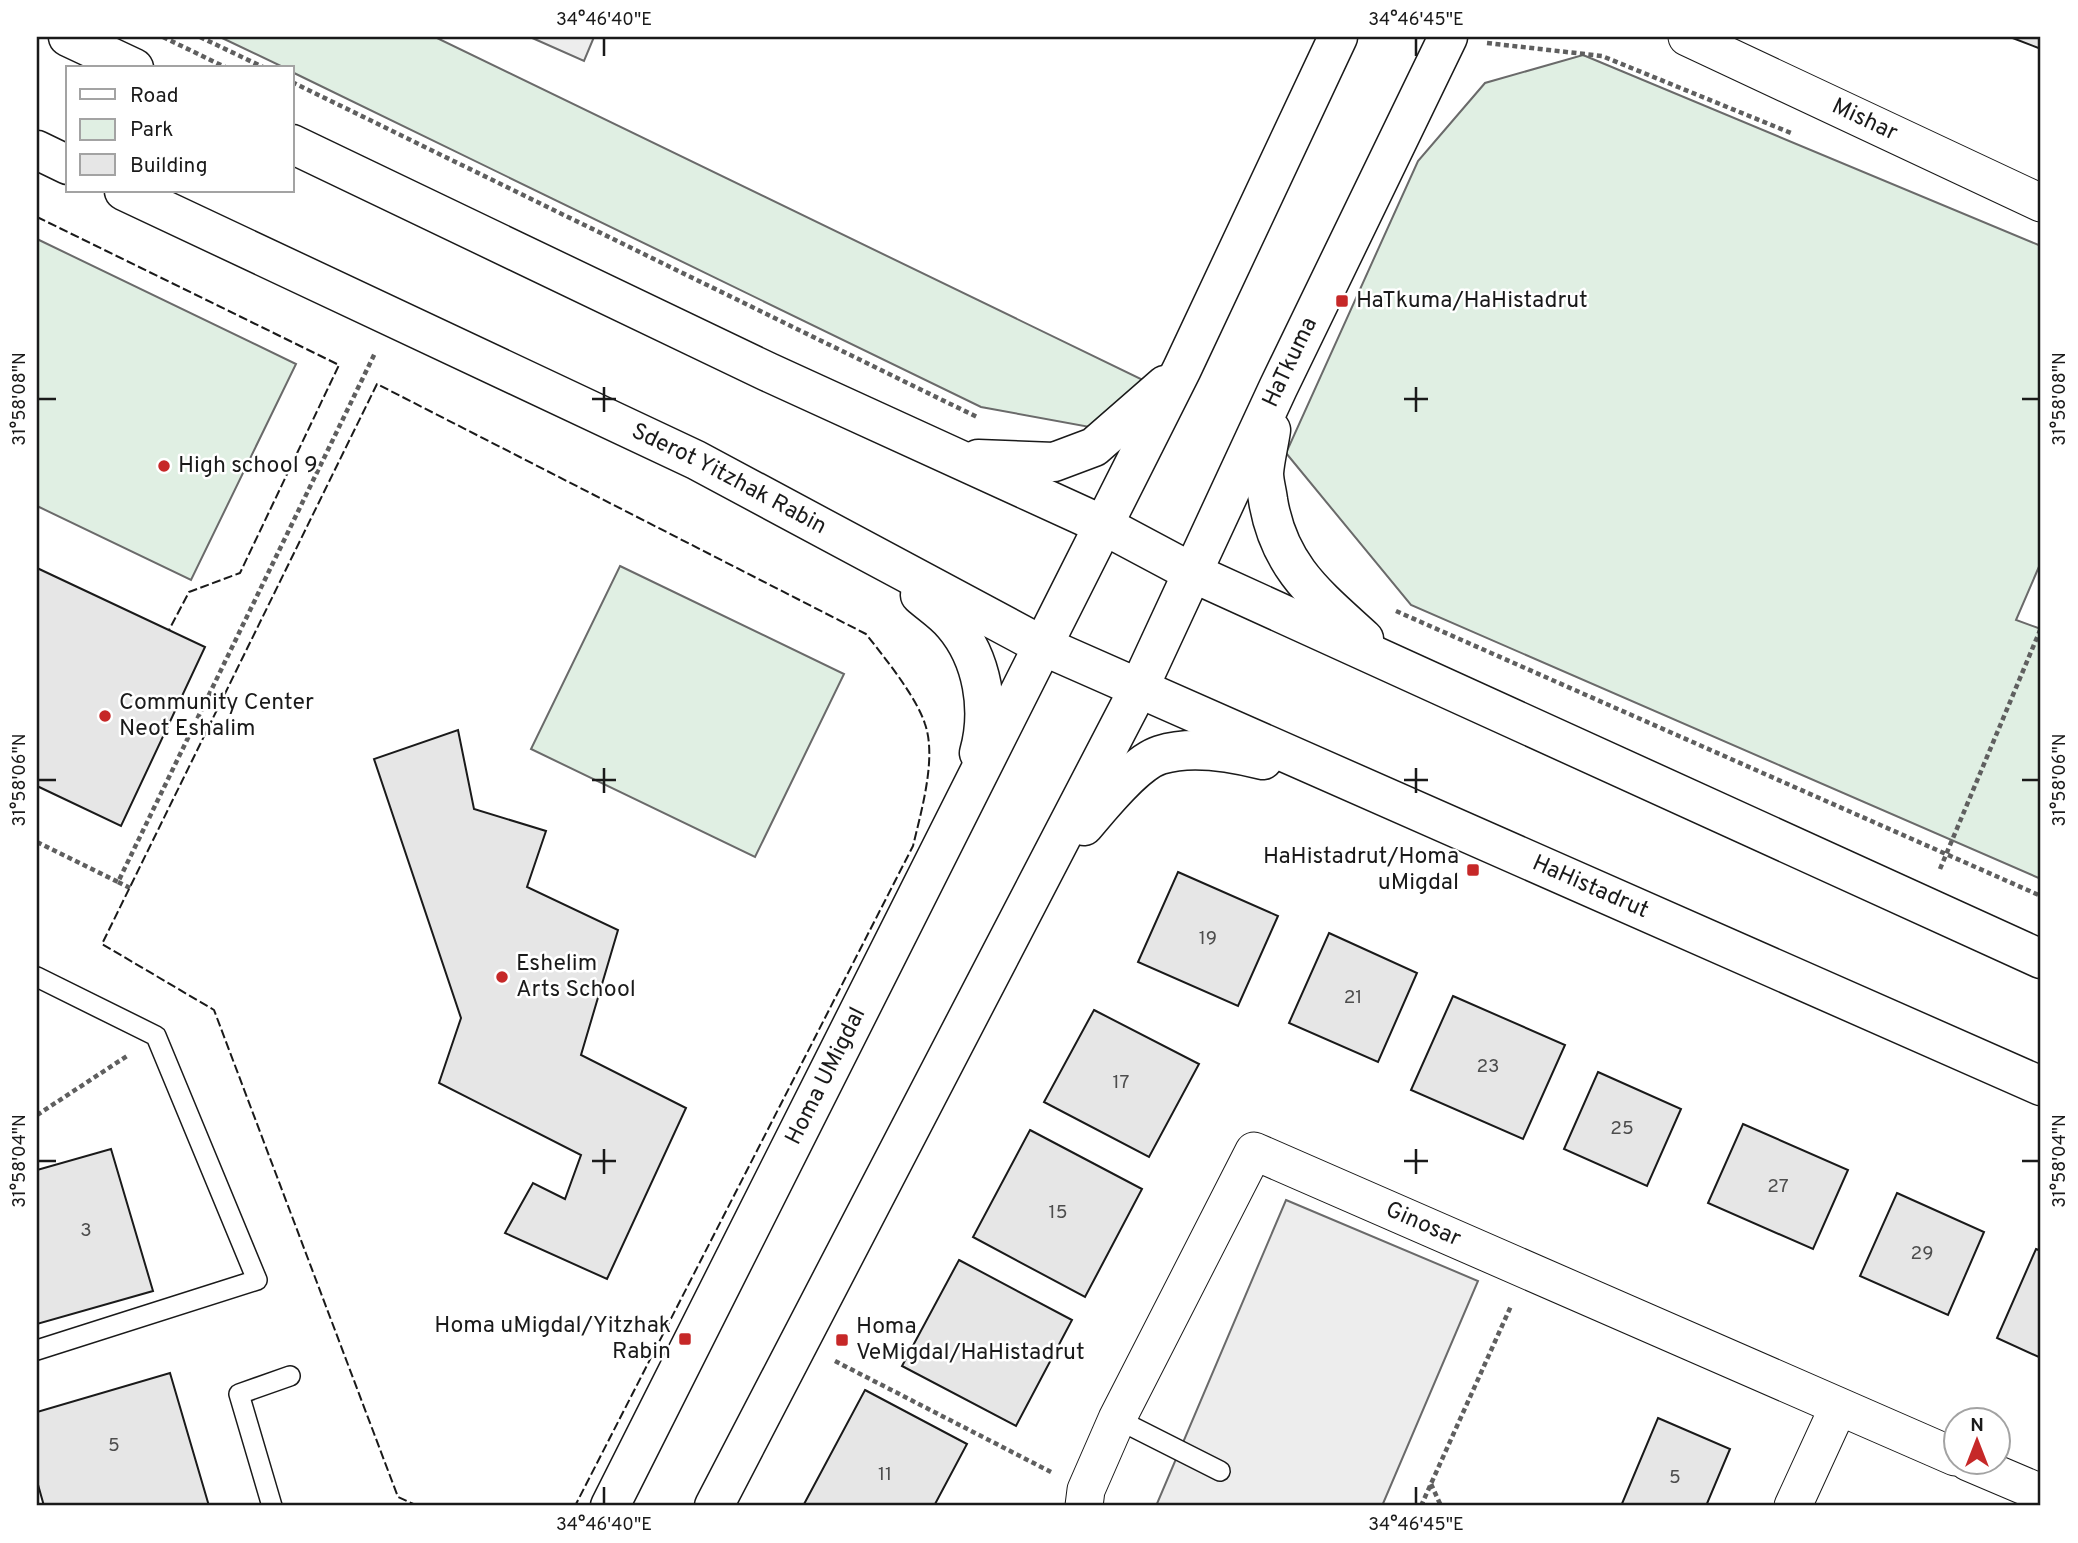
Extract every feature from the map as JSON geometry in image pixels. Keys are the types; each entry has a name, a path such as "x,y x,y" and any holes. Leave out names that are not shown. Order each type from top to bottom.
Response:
{"main road":[{"path":"68,37 130,66"},
{"path":"1043,646 1182,369 1338,37"},
{"name":"HaTkuma","path":"1138,690 1278,387 1447,38"},
{"path":"294,145 949,455 1103,525 1193,573 2041,959"},
{"path":"37,150 66,164"},
{"name":"Sderot Yitzhak Rabin","path":"126,192 696,460 1043,646 1138,690"},
{"path":"949,455 1013,462 1054,462 1094,447 1182,369"},
{"path":"1278,387 1264,475 1276,537 1286,559 1321,600 1388,662"},
{"path":"873,555 954,624 972,659 985,696 985,730 965,802"},
{"name":"Homa UMigdal","path":"610,1506 1043,646"},
{"path":"714,1506 1138,690"},
{"name":"HaHistadrut","path":"1138,690 2041,1086"},
{"path":"1038,883 1114,789 1158,755 1198,749 1258,759 1353,784"}],"street":[{"name":"Mishar","path":"1687,37 2041,202"},
{"name":"Ginosar","path":"1085,1498 1117,1419 1254,1151 1941,1451"},
{"path":"1793,1506 1838,1408"},
{"path":"2001,1476 2041,1493"}],"lane":[{"path":"37,977 156,1036 257,1280 37,1350"},
{"path":"272,1506 239,1394 290,1376"},
{"path":"1117,1419 1220,1471"}],"path":[{"path":"162,37 223,66"},
{"path":"201,37 261,66"},
{"path":"1447,38 1602,55 1796,135"},
{"path":"294,83 984,421"},
{"path":"118,882 392,317"},
{"path":"1404,617 2041,896"},
{"path":"1938,873 1948,855 2041,628"},
{"path":"37,842 130,888"},
{"path":"37,1115 156,1036"},
{"path":"1420,1506 1527,1271"},
{"path":"799,1342 1085,1498"},
{"path":"1431,1484 1441,1506"}],"green space":[{"path":"220,37 435,37 1145,381 1095,428 981,407 294,73 294,66 281,66"},
{"path":"1583,55 2041,246 2041,562 2016,620 2041,629 2041,879 1411,605 1286,453 1418,161 1485,83"},
{"name":"High school 9","path":"37,239 296,364 191,580 37,506"},
{"path":"620,566 844,674 755,857 531,749"}],"shaded area":[{"path":"530,37 594,37 584,61"},
{"path":"1286,1200 1478,1281 1382,1506 1156,1506"}],"building":[{"path":"2010,37 2041,37 2041,49"},
{"name":"Community Center Neot Eshalim","path":"37,568 205,647 121,826 37,786"},
{"path":"458,730 474,809 546,831 527,887 618,930 581,1055 686,1108 607,1279 505,1233 533,1183 565,1199 581,1155 439,1083 461,1018 374,759"},
{"path":"1178,872 1278,916 1238,1006 1138,962"},
{"path":"1329,933 1417,973 1378,1062 1289,1023"},
{"path":"1453,996 1565,1045 1523,1139 1411,1090"},
{"path":"1094,1010 1199,1064 1149,1157 1044,1102"},
{"path":"1598,1072 1681,1109 1647,1186 1564,1149"},
{"path":"1743,1124 1848,1170 1813,1249 1708,1203"},
{"path":"1030,1130 1142,1189 1085,1297 973,1237"},
{"path":"111,1149 153,1291 37,1324 37,1170"},
{"path":"1897,1193 1984,1232 1948,1315 1860,1276"},
{"path":"2036,1249 2041,1251 2041,1358 1997,1338"},
{"path":"959,1260 1072,1320 1016,1426 902,1366"},
{"path":"170,1373 209,1506 44,1506 37,1481 37,1412"},
{"path":"865,1390 967,1444 934,1506 803,1506"},
{"path":"1658,1418 1730,1449 1706,1506 1621,1506"}],"fence":[{"path":"37,217 339,365 240,573 189,592 169,630"},
{"path":"418,1506 398,1497 214,1010 102,944 377,384 866,634 915,701 928,738 929,769 913,846 575,1506"}],"place":[{"name":"HaTkuma/HaHistadrut","path":"1342,301"},
{"name":"High school 9","path":"164,466"},
{"name":"Community Center Neot Eshalim","path":"105,716"},
{"name":"HaHistadrut/Homa uMigdal","path":"1473,870"},
{"name":"Eshelim Arts School","path":"502,977"},
{"name":"Homa uMigdal/Yitzhak Rabin","path":"685,1339"},
{"name":"Homa VeMigdal/HaHistadrut","path":"842,1340"}]}
